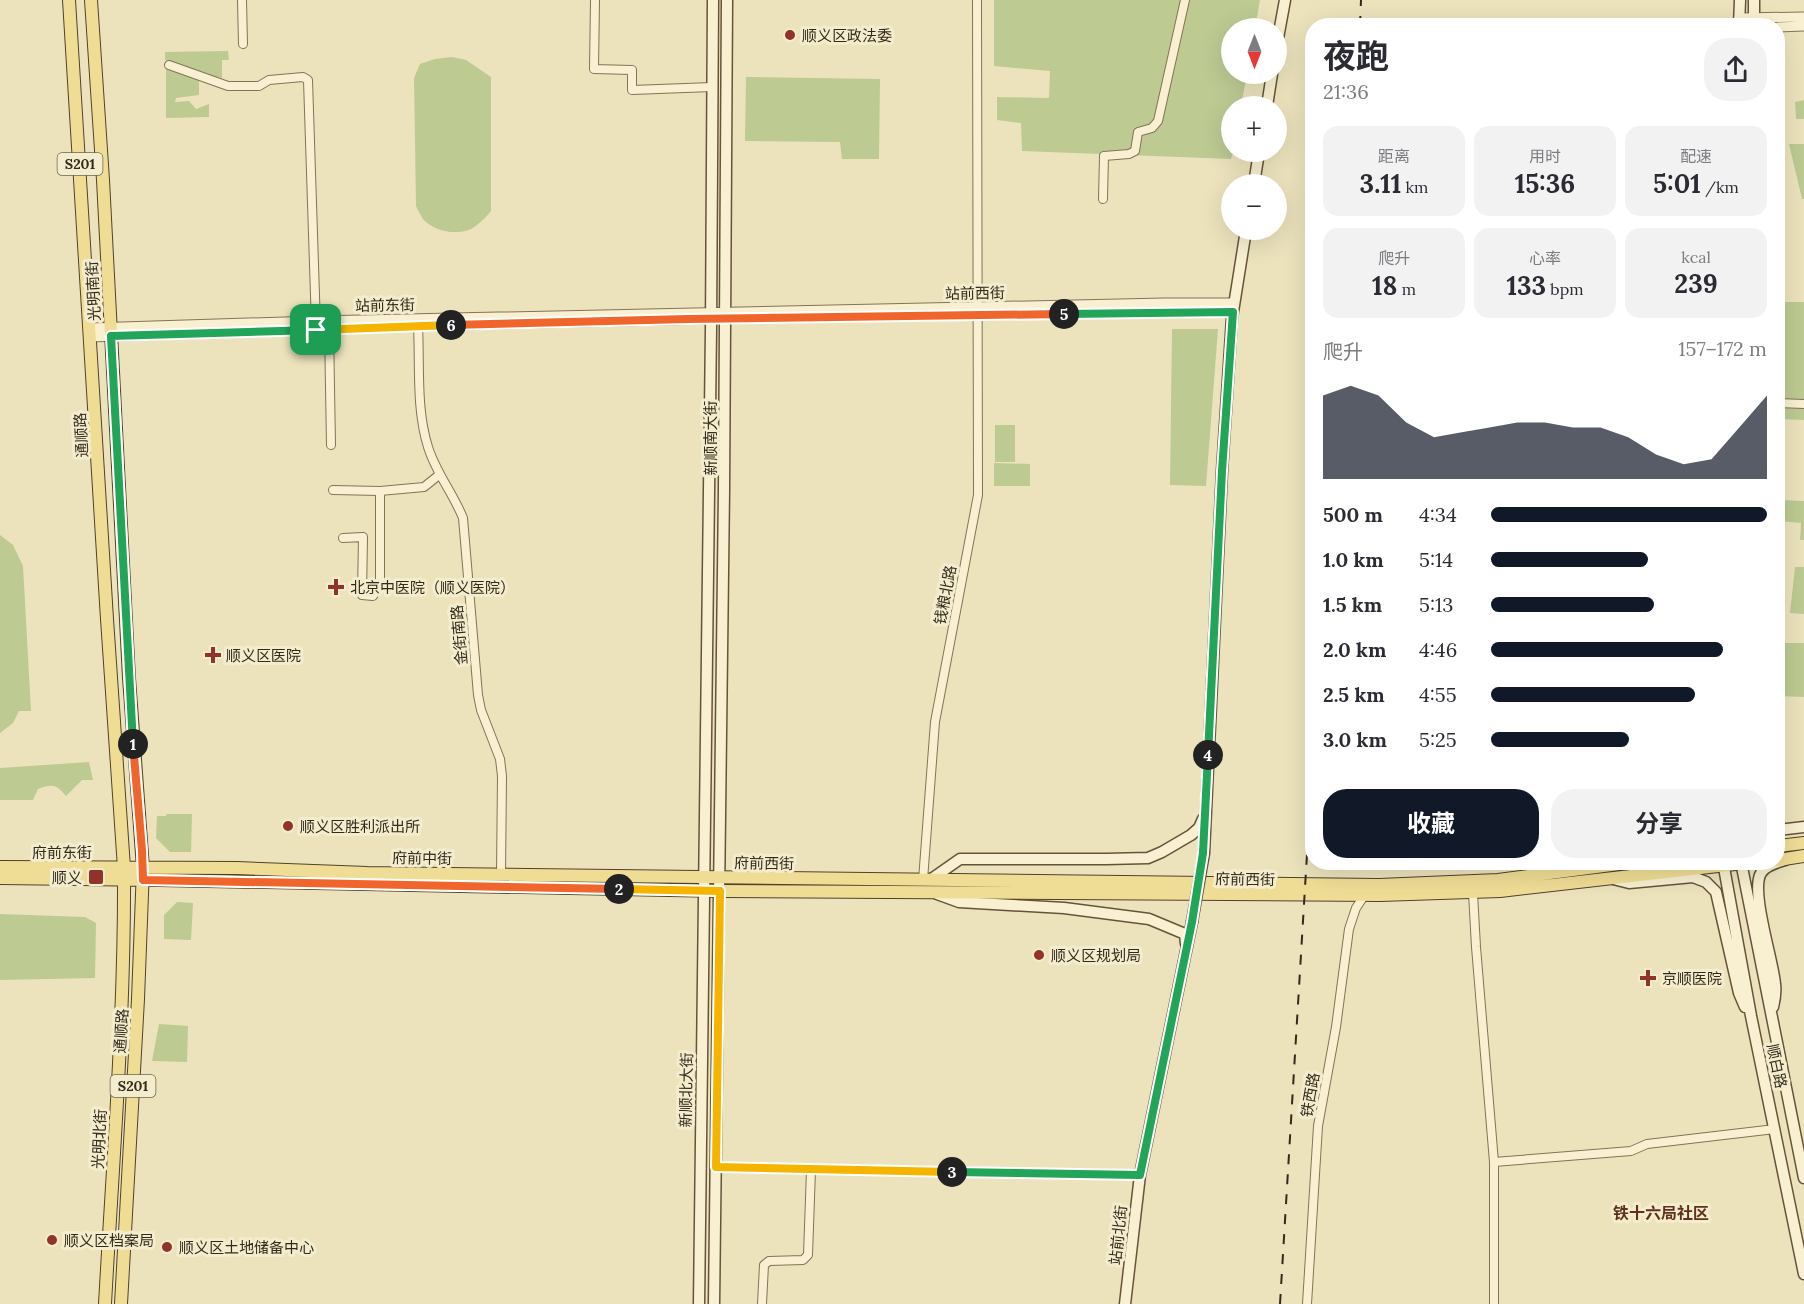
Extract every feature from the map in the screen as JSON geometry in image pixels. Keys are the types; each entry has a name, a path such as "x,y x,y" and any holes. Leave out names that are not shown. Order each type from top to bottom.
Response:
{"main road":[{"name":"通顺路","path":"69,0 124,874"},
{"name":"光明南街","path":"91,0 129,688 143,874"},
{"name":"新顺南大街","path":"713,0 712,87 718,316 720,877"},
{"name":"新顺南大街","path":"705,877 727,0"},
{"path":"1282,18 1285,0"},
{"path":"1739,18 1740,0"},
{"path":"1754,0 1754,18"},
{"path":"1187,948 1185,934 1149,919 1064,908 959,902 928,884 960,859 1148,858 1191,835 1203,821 1206,809 1222,471 1233,311 1244,240"},
{"name":"站前北街","path":"1125,1304 1140,1175 1192,922 1203,853 1206,809"},
{"path":"1785,829 1804,827"},
{"path":"1785,845 1804,843"},
{"path":"1785,859 1803,856"},
{"path":"1785,862 1803,856"},
{"name":"府前东街","path":"0,867 124,874"},
{"name":"府前西街","path":"720,891 928,884 1418,884 1498,880 1569,870"},
{"name":"府前西街","path":"720,877 1364,896 1473,892 1682,870"},
{"name":"顺白路","path":"1737,870 1772,1016 1804,1178"},
{"name":"顺白路","path":"1737,870 1751,1017 1804,1274"},
{"path":"1764,870 1758,882 1759,900 1775,984 1772,1016"},
{"name":"府前中街","path":"124,874 501,874 720,877"},
{"name":"府前东街","path":"0,878 124,874"},
{"name":"光明北街","path":"105,1304 121,1007 124,874"},
{"name":"通顺路","path":"121,1304 143,874"},
{"name":"府前中街","path":"143,874 720,891"},
{"name":"新顺北大街","path":"699,1304 705,877"},
{"name":"新顺北大街","path":"714,1304 720,877"},
{"path":"1610,878 1629,883 1693,877 1709,885 1716,892 1740,993 1751,1017"}],"street":[{"path":"242,0 243,44"},
{"path":"595,0 594,69 632,69 632,90 712,87"},
{"name":"钱粮北路","path":"928,884 935,722 978,495 978,0"},
{"path":"1103,199 1104,156 1129,154 1135,151 1137,132 1152,129 1158,121 1185,0"},
{"path":"1785,19 1804,17"},
{"path":"1785,27 1804,26"},
{"path":"169,65 228,86 259,86 269,80 303,77 308,80 316,326"},
{"name":"站前西街","path":"718,316 977,311 1165,303 1233,311"},
{"name":"站前东街","path":"90,332 718,316"},
{"name":"站前东街","path":"316,326 329,329 718,316"},
{"name":"金街南路","path":"418,326 422,420 428,447 439,475 463,518 478,695 500,759 502,776 501,874"},
{"path":"329,329 331,445"},
{"path":"1785,403 1804,404"},
{"path":"333,490 380,491 424,487 439,475"},
{"path":"343,538 363,537 363,596 373,596 380,582 380,491"},
{"path":"1473,892 1494,1162 1494,1304"},
{"name":"铁西路","path":"1307,1304 1318,1126 1336,1027 1349,929 1356,908 1364,896"},
{"path":"1494,1162 1631,1151 1647,1144 1774,1129"},
{"path":"716,1167 1140,1175"},
{"path":"762,1304 764,1265 769,1261 803,1260 808,1255 811,1170"}],"green space":[{"path":"994,0 1260,0 1257,18 1221,18 1221,84 1245,84 1243,96 1221,96 1221,159 1022,151 1021,123 997,120 997,97 1049,98 1050,71 994,66"},
{"path":"228,51 229,60 222,60 222,78 204,75 165,60 165,52"},
{"path":"452,57 466,60 491,77 491,211 471,229 457,232 449,232 428,224 416,206 414,78 420,64"},
{"path":"166,67 199,81 199,95 176,98 175,102 189,101 196,109 209,104 209,117 166,118"},
{"path":"746,77 880,79 879,159 842,159 840,142 745,141"},
{"path":"1804,100 1804,119 1796,119 1795,102"},
{"path":"1789,144 1804,144 1804,199 1802,199"},
{"path":"1785,302 1804,302 1804,420 1785,419"},
{"path":"1172,329 1218,329 1206,486 1170,485"},
{"path":"995,425 1015,425 1015,462 995,462"},
{"path":"994,463 1030,464 1030,486 994,486"},
{"path":"1785,500 1804,501 1804,540 1800,540 1801,523 1785,522"},
{"path":"0,535 13,545 23,566 31,711 19,711 13,723 0,733"},
{"path":"1795,567 1804,567 1804,614 1790,613"},
{"path":"1785,643 1804,643 1804,697 1785,696"},
{"path":"89,762 93,780 82,780 66,796 56,787 50,786 38,789 33,800 0,800 0,768"},
{"path":"192,814 191,852 170,852 156,838 157,816"},
{"path":"177,902 193,903 191,940 164,939 164,915"},
{"path":"0,914 85,917 96,923 95,978 0,980"},
{"path":"159,1024 188,1026 187,1062 152,1061"}],"railway":[{"path":"1360,18 1361,0"},
{"path":"1280,1304 1306,870"}],"place":[{"name":"顺义区政法委","path":"790,35"},
{"name":"北京中医院（顺义医院）","path":"336,587"},
{"name":"顺义区医院","path":"213,655"},
{"name":"顺义区胜利派出所","path":"288,826"},
{"name":"顺义","path":"96,877"},
{"name":"顺义区规划局","path":"1039,955"},
{"name":"京顺医院","path":"1648,978"},
{"name":"顺义区档案局","path":"52,1240"},
{"name":"顺义区土地储备中心","path":"167,1247"}],"district":[{"name":"铁十六局社区","path":"1661,1213"}],"route":[{"path":"1233,312 1222,471 1203,853 1192,922 1140,1175 716,1167 720,891 143,880 129,678 111,336 316,330 688,319 1233,312"}]}
